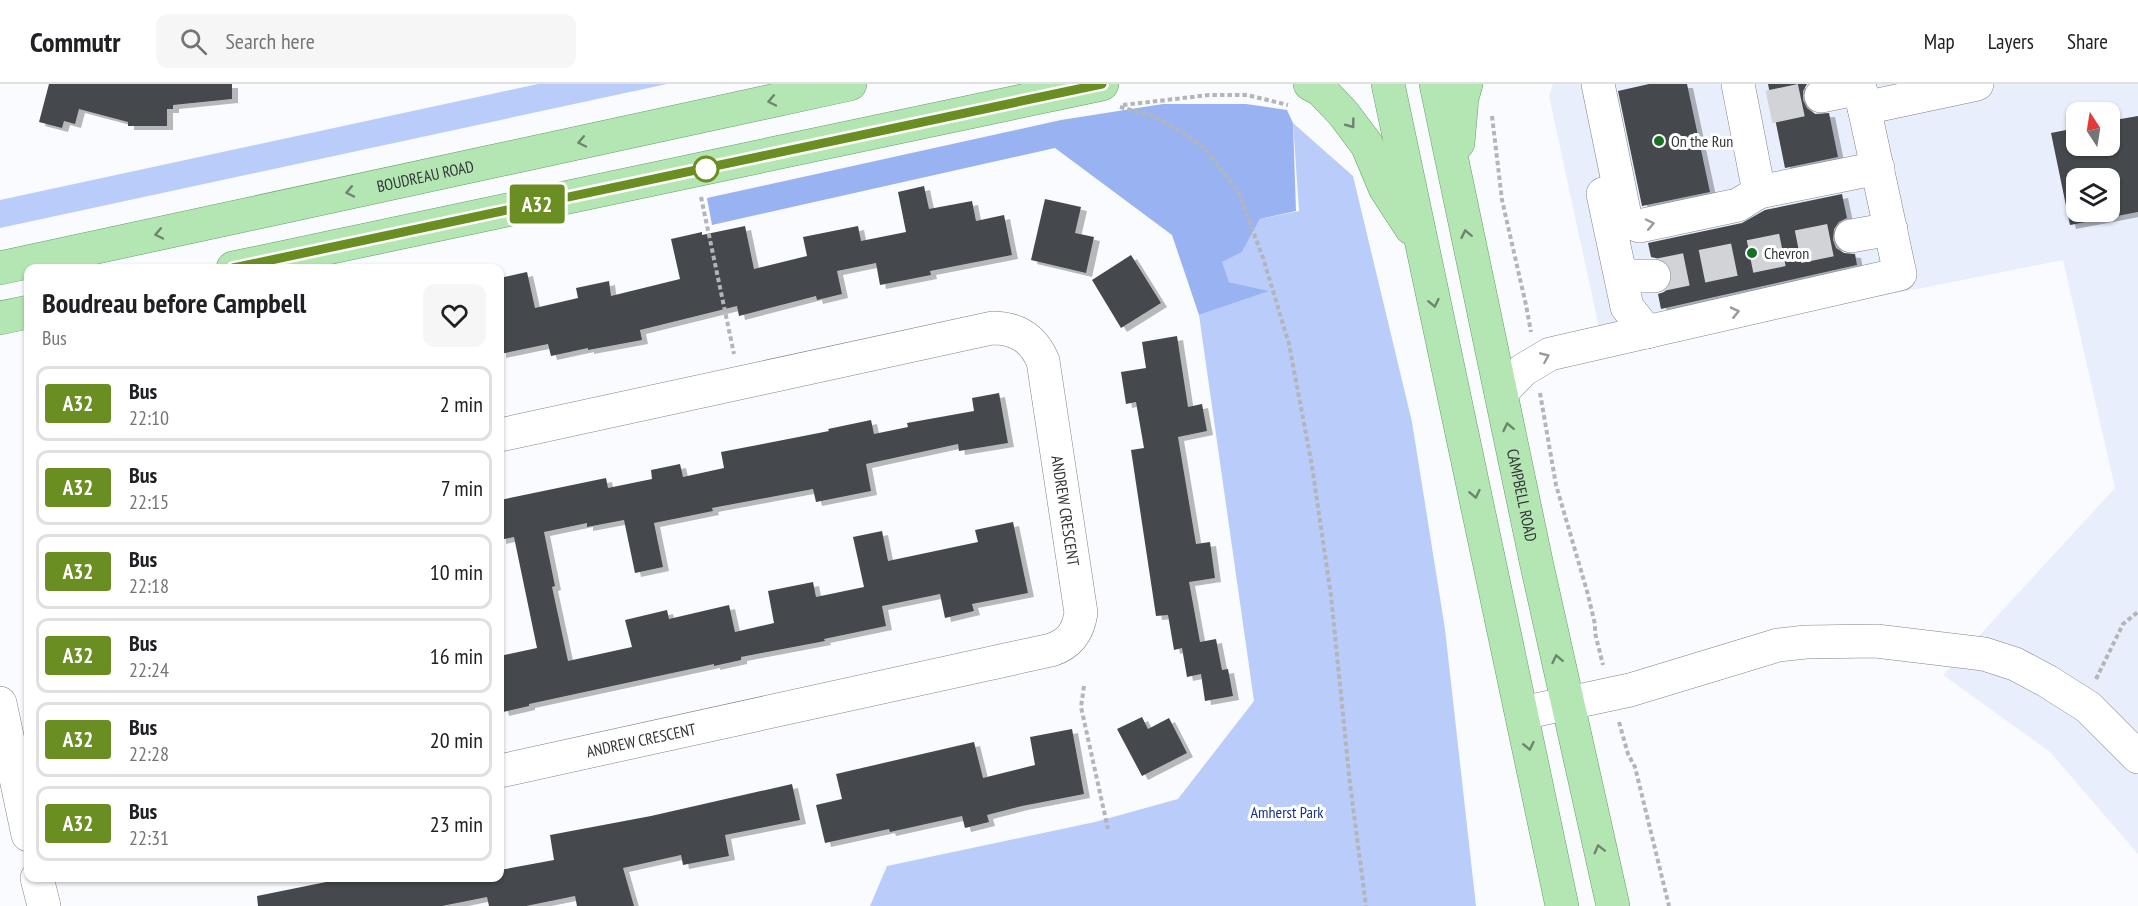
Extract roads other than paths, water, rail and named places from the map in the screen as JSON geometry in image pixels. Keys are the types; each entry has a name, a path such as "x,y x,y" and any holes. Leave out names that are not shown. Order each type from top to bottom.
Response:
{"main road":[{"name":"BOUDREAU ROAD","path":"0,268 850,84"},
{"path":"1310,84 1321,90 1343,113 1367,145 1385,188 1422,246"},
{"path":"1388,84 1562,906"},
{"name":"CAMPBELL ROAD","path":"1436,84 1567,704 1613,906"},
{"path":"1455,181 1462,98 1466,84"},
{"path":"253,264 1110,95"},
{"path":"0,318 24,313"}],"street":[{"path":"1579,84 1627,307 1647,332"},
{"path":"1598,84 1625,216 1630,222 1639,226 1738,205 1759,192 1878,168"},
{"path":"1821,96 1977,84"},
{"path":"1501,393 1523,370 1550,354 1900,274 1861,93"},
{"path":"1750,101 1759,192"},
{"path":"1851,237 1891,229"},
{"path":"1620,271 1629,276 1654,276"},
{"name":"ANDREW CRESCENT","path":"504,434 992,328 1011,330 1027,337 1039,352 1045,371 1081,602 1079,623 1070,640 1063,647 504,770"},
{"path":"1522,713 1630,690 1778,645 1806,642 1876,641 1984,654 2023,669 2084,704 2130,748 2138,766"},
{"path":"0,703 24,817"},
{"path":"39,882 44,906"}],"tunnel":[{"path":"1769,107 1821,96"},
{"path":"1654,276 1851,236"}],"place":[{"name":"On the Run","path":"1659,141"},
{"name":"Chevron","path":"1752,253"}],"park label":[{"name":"Amherst Park","path":"1287,812"}]}
